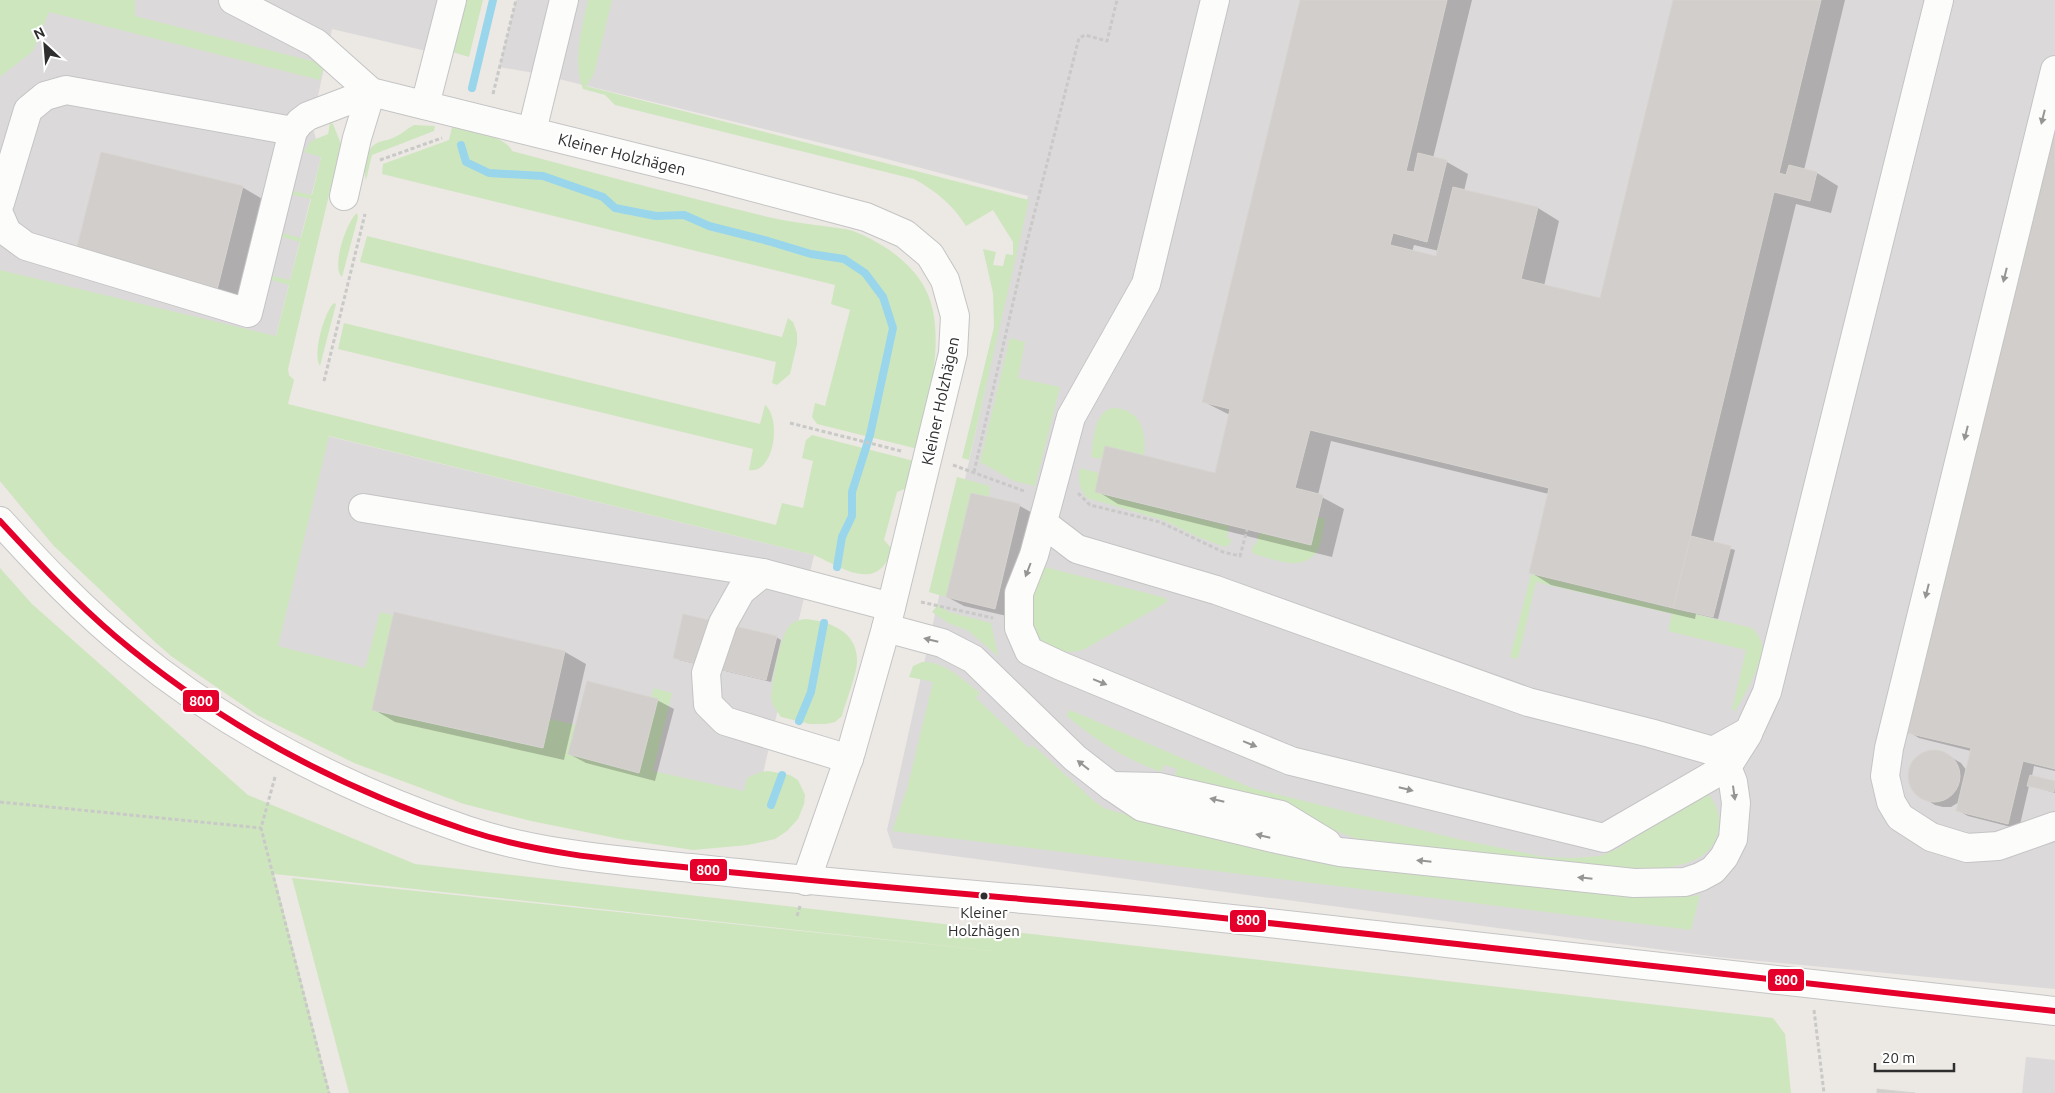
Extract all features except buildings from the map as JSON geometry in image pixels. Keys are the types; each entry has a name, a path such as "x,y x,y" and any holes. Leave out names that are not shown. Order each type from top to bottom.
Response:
{"street":[{"path":"233,0 316,43 371,92"},
{"path":"437,108 452,0"},
{"path":"532,131 564,0"},
{"path":"1215,0 1146,284 1071,417 1034,556 1019,593 1019,628 1029,650 1061,666 1290,761 1604,838 1720,759 1749,732 1767,692 1939,0"},
{"path":"2055,70 1889,748 1884,776 1890,802 1900,817 1931,837 1968,848 1998,846 2055,826"},
{"path":"0,203 28,110 45,96 66,90 293,131"},
{"path":"0,216 7,232 26,246 248,313 293,131 308,116 371,92"},
{"path":"344,196 357,138 371,92"},
{"name":"Kleiner Holzhägen","path":"371,92 532,131 866,217 905,234 930,255 945,280 955,316 953,354 888,617 849,759 806,881"},
{"path":"363,508 763,572 888,617 973,659 1075,758 1142,807 1276,840 1340,852 1634,883 1685,882 1700,877 1713,870 1724,857 1733,839 1736,803 1733,782 1720,759 1528,702 1216,590 1077,549 1043,523"},
{"path":"0,521 45,570 132,650 208,705 286,752 355,788 473,832 545,849 617,860 806,881 1119,908 1811,982 2055,1011"},
{"path":"763,572 741,591 723,623 706,673 708,704 725,722 849,759"}],"path":[{"path":"486,120 516,0"},
{"path":"974,472 1028,242 1079,38 1085,35 1107,41 1117,0"},
{"path":"379,160 442,138 437,108"},
{"path":"324,381 366,211"},
{"path":"790,423 888,448"},
{"path":"962,468 1029,492 1079,493 1090,505 1160,522 1223,552 1240,556 1247,530"},
{"path":"921,602 997,618"},
{"path":"286,752 272,783 261,828 329,1093"},
{"path":"0,802 261,828"},
{"path":"1811,982 1824,1093"}],"shaded area":[{"path":"0,0 482,0 456,41 452,57 332,29 312,125 321,157 276,336 258,419 814,555 750,829 641,823 203,647 54,546 0,481"},
{"path":"516,0 2055,0 2055,989 1717,957 893,848 887,830 1028,196 879,157 534,73 499,67"},
{"path":"2026,1057 2055,1060 2055,1093 2022,1093"}],"green space":[{"path":"0,0 135,0 135,16 324,64 320,80 49,12 33,51 0,77"},
{"path":"461,0 483,0 469,57 449,51"},
{"path":"588,0 612,0 594,74 586,86 1029,200 969,460 962,458 994,327 993,293 983,249 996,252 993,265 1003,266 1006,254 1013,255 1013,242 993,210 966,226 943,199 930,188 914,179 615,105 605,95 583,89 578,68 578,56"},
{"path":"330,123 333,124 341,144 288,369 289,375 294,380 288,404 776,525 782,503 803,508 813,461 802,458 806,440 812,435 914,461 907,488 897,492 884,540 892,549 886,563 878,571 869,574 859,574 836,566 814,555 329,436 278,646 365,668 380,612 393,615 372,710 543,748 550,719 576,725 568,754 639,773 658,699 651,697 654,688 672,693 653,771 744,791 747,778 760,772 768,771 790,775 798,780 805,795 804,804 798,819 787,831 775,839 748,845 693,850 620,839 531,821 464,804 354,763 257,715 171,656 54,546 0,481 0,270 276,336 289,285 271,280 272,276 290,280 300,242 282,237 282,233 301,238 311,199 292,195 293,191 312,195 321,157 304,152 311,141 328,134"},
{"path":"414,125 435,126 434,131 372,155 366,180 366,160 369,150 377,143 395,137"},
{"path":"452,127 495,137 512,151 640,185 776,219 851,230 873,240 892,252 909,266 922,283 930,301 935,321 936,342 931,387 918,449 817,424 812,417 815,403 825,406 850,310 831,304 835,285 382,174 383,164 449,140"},
{"path":"357,213 358,217 342,277 338,264 341,245 348,226"},
{"path":"367,236 782,337 788,318 793,322 797,333 797,344 790,374 777,385 772,383 776,362 360,262"},
{"path":"334,303 336,304 320,366 317,353 320,334 326,315"},
{"path":"344,323 760,424 765,405 773,421 774,433 770,455 758,469 749,470 753,449 338,349"},
{"path":"1010,338 1025,342 1018,378 1060,387 1035,486 1014,481 980,462"},
{"path":"1112,408 1129,412 1140,422 1145,446 1144,455 1105,446 1102,459 1091,457 1098,421 1106,411"},
{"path":"1080,468 1099,473 1096,492 1229,526 1227,538 1231,539 1230,544 1225,547 1198,537 1163,520 1087,498 1080,484"},
{"path":"957,477 990,486 989,497 971,493 946,597 929,592"},
{"path":"1318,517 1325,519 1322,536 1316,553 1310,559 1295,563 1278,561 1254,554 1252,551 1253,545 1256,545 1259,533 1311,545"},
{"path":"1045,567 1166,598 1167,602 1083,650 1059,651 1044,643 1039,637 1034,630 1029,614 1033,591 1041,568"},
{"path":"0,568 32,604 248,795 415,864 1773,1018 1785,1034 1791,1093 349,1093 292,878 1022,954 274,874 330,1093 0,1093"},
{"path":"1531,574 1752,628 1758,634 1762,643 1761,656 1752,681 1735,711 1732,710 1746,650 1668,631 1672,614 1536,582 1518,659 1510,657"},
{"path":"938,605 949,612 991,623 998,656 967,630 950,624 932,612"},
{"path":"805,619 823,622 840,629 847,635 856,650 857,665 853,679 842,716 835,722 810,724 781,717 771,699 779,649 786,631 793,623"},
{"path":"922,662 946,668 980,693 976,698 1029,748 1033,745 1104,808 1268,848 1649,896 1700,895 1691,930 892,831 907,789 933,682 909,677 913,666"},
{"path":"1070,710 1252,788 1458,839 1544,857 1574,858 1600,856 1619,848 1691,800 1708,793 1718,812 1718,833 1712,846 1702,856 1673,866 1640,869 1611,869 1376,845 1329,828 1286,802 1175,776 1177,769 1164,765 1161,772 1148,767 1123,755 1088,733 1066,715"}],"waterway":[{"path":"472,88 493,0"},
{"path":"461,145 466,162 489,173 543,176 603,197 615,208 656,216 684,215 709,226 811,254 844,259 865,273 883,297 893,328 870,435 852,492 852,516 842,537 837,567"},
{"path":"799,721 811,692 824,623"},
{"path":"771,805 782,775"}],"transit line":[{"name":"800","path":"0,521 70,595 115,636 154,668 238,725 326,773 372,794 466,830 524,846 642,863 1184,914 2055,1011"}],"place":[{"name":"Kleiner Holzhägen","path":"984,896"}]}
